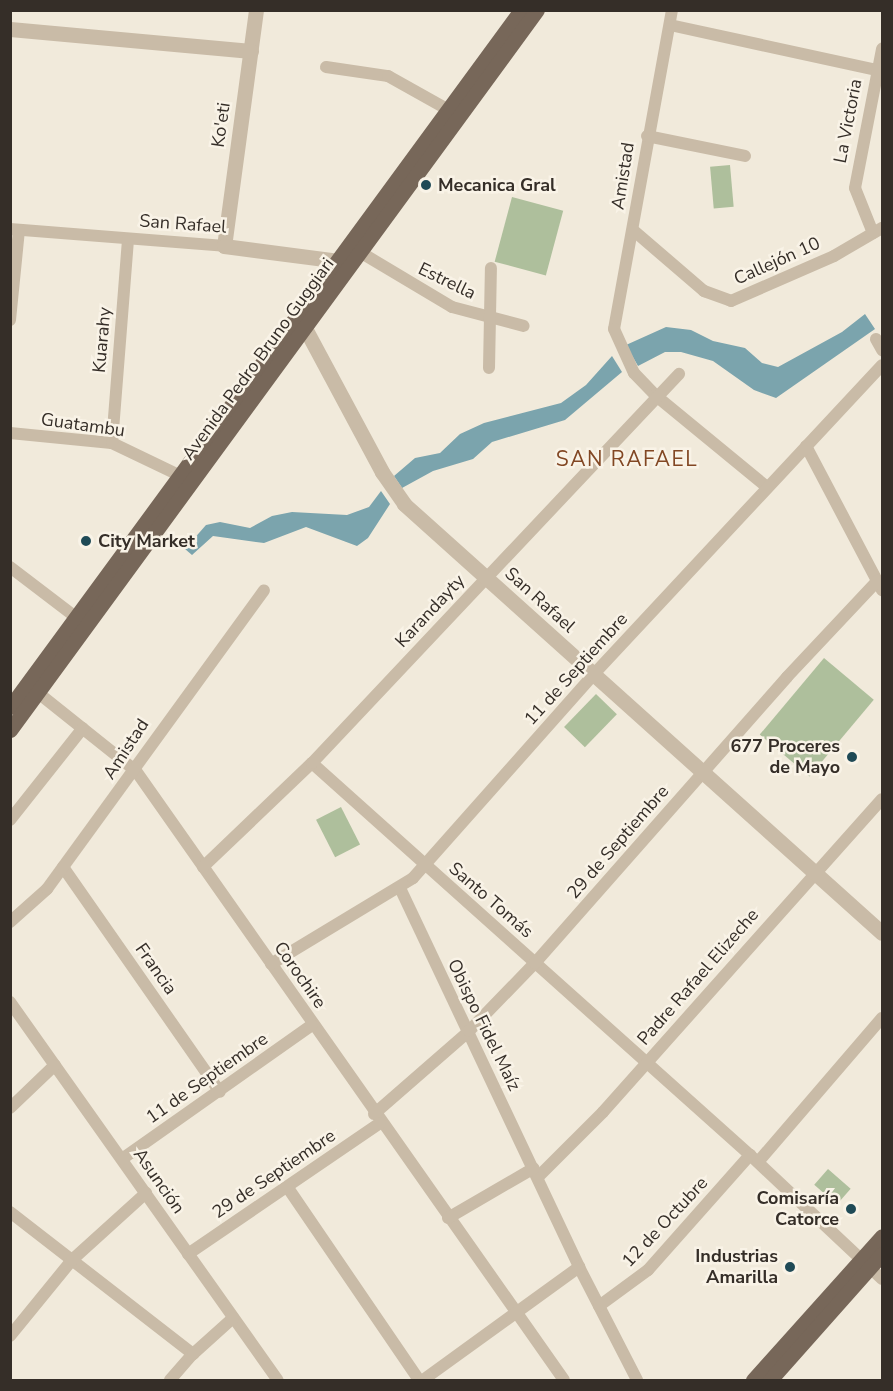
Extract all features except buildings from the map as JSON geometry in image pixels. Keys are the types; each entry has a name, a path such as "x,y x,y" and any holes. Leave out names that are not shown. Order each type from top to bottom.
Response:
{"main road":[{"name":"Avenida Pedro Bruno Guggiari","path":"81,622 296,312 520,10"},
{"name":"Avenida Pedro Bruno Guggiari","path":"10,730 33,688 81,622 305,328 537,10"},
{"name":"Avenida Pedro Bruno Guggiari","path":"10,707 33,688"},
{"path":"771,1380 866,1264 882,1236"},
{"path":"753,1380 866,1264 882,1254"}],"street":[{"name":"Ko'eti","path":"224,246 256,10"},
{"name":"Amistad","path":"655,395 634,373 620,347 614,322 633,230 647,136 672,10"},
{"path":"670,25 877,70"},
{"path":"10,29 251,51"},
{"name":"La Victoria","path":"878,231 855,188 882,49"},
{"path":"326,67 388,76 447,109"},
{"path":"647,136 745,156"},
{"path":"10,320 15,229"},
{"name":"San Rafael","path":"15,229 128,240 224,246 335,260 356,258"},
{"name":"Callejón 10","path":"633,230 704,291 730,301 834,256 878,231"},
{"name":"Kuarahy","path":"112,443 128,240"},
{"name":"Estrella","path":"356,258 426,294 488,318 524,326"},
{"path":"489,368 488,318 491,268"},
{"name":"San Rafael","path":"296,312 382,472 396,492 486,577 882,933"},
{"name":"11 de Septiembre","path":"271,964 400,888 424,866 594,674 882,365"},
{"name":"Karandayty","path":"203,867 312,763 655,395 679,374"},
{"path":"655,395 767,487"},
{"name":"Guatambu","path":"10,433 112,443 181,476"},
{"path":"806,446 880,586"},
{"path":"10,567 81,622"},
{"name":"29 de Septiembre","path":"188,1254 288,1188 377,1119 469,1031 535,963 702,772 880,586"},
{"name":"Amistad","path":"10,922 47,889 136,771 169,716 264,590"},
{"name":"Corochire","path":"33,688 136,771 377,1119 564,1380"},
{"path":"10,820 83,728"},
{"name":"Santo Tomás","path":"312,763 424,866 754,1159 882,1280"},
{"name":"Padre Rafael Elizeche","path":"448,1218 536,1172 646,1064 815,871 882,799"},
{"name":"Francia","path":"63,867 220,1092"},
{"name":"Obispo Fidel Maíz","path":"400,888 426,949 469,1031 579,1267 637,1380"},
{"name":"Asunción","path":"10,1002 278,1380"},
{"name":"12 de Octubre","path":"599,1306 653,1265 754,1159 882,1018"},
{"name":"11 de Septiembre","path":"122,1159 312,1025"},
{"path":"10,1108 55,1065"},
{"path":"288,1188 421,1380 579,1267"},
{"path":"10,1336 72,1260 146,1193"},
{"path":"10,1212 193,1354"},
{"path":"170,1380 193,1354 233,1318"}],"green space":[{"path":"730,165 734,207 714,209 710,167"},
{"path":"512,197 563,211 546,275 495,262"},
{"path":"824,658 874,700 810,776 760,735"},
{"path":"596,694 617,714 585,747 564,727"},
{"path":"341,807 360,844 335,857 316,820"},
{"path":"828,1169 851,1189 837,1205 814,1185"}],"water":[{"path":"865,314 875,329 776,398 754,390 713,361 681,352 665,352 638,366 626,345 666,327 691,330 713,341 745,348 762,363 778,367 842,332"},
{"path":"612,356 622,372 565,420 492,442 473,459 433,471 402,488 394,476 415,458 440,453 460,434 484,423 561,403 586,385"},
{"path":"381,491 390,504 368,538 357,546 306,527 264,543 213,536 192,555 185,549 206,525 220,522 250,528 272,516 292,512 347,515 369,507"}],"place":[{"name":"Mecanica Gral","path":"426,185"},
{"name":"City Market","path":"86,541"},
{"name":"677 Proceres de Mayo","path":"852,757"},
{"name":"Comisaría Catorce","path":"851,1209"},
{"name":"Industrias Amarilla","path":"790,1267"}],"district":[{"name":"SAN RAFAEL","path":"627,459"}]}
